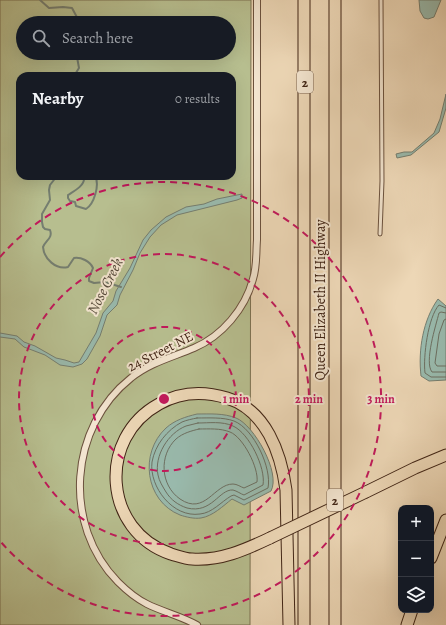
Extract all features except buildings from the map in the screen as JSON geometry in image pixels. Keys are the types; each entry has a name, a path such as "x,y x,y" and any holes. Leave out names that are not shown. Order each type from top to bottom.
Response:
{"highway":[{"name":"Queen Elizabeth II Highway","path":"304,0 304,625"},
{"name":"Queen Elizabeth II Highway","path":"335,0 335,625"},
{"path":"289,625 286,490 284,475 277,450 270,435 261,422 246,409 229,399 218,396 190,394 177,396 157,404 133,424 118,455 115,480 124,512 130,522 144,538 165,552 190,559 202,560 236,554 270,538 366,492 415,468 446,455"},
{"path":"434,550 446,520"},
{"path":"407,625 411,613"}],"street":[{"name":"24 Street NE","path":"197,625 146,604 118,582 107,569 98,555 85,525 80,495 81,465 85,448 92,430 100,415 120,388 142,370 211,339 242,306 251,286 256,266 257,240 257,0"}],"lane":[{"path":"380,0 382,181 380,234"}],"green space":[{"path":"0,0 251,0 250,625 0,625"}],"water":[{"path":"419,0 441,0 434,17 428,19 424,18 420,11"},
{"path":"446,94 446,108 439,132 411,155 397,158 396,154 412,152 434,133 440,119"},
{"path":"242,194 242,198 237,200 177,215 161,225 150,237 140,253 120,295 117,305 107,315 100,336 87,359 82,364 73,367 60,365 45,355 24,347 15,339 0,337 0,333 17,336 24,342 35,346 56,358 74,363 79,362 96,333 103,313 113,301 116,291 130,268 143,240 151,230 166,217 186,207"},
{"path":"438,299 446,306 446,380 429,381 421,376 421,346 425,326"},
{"path":"197,414 227,415 243,422 258,439 269,462 273,483 271,491 244,505 232,499 214,513 198,518 190,518 180,515 168,508 159,499 153,488 149,463 157,438 169,425 180,419"}],"waterway":[{"path":"40,0 49,8 72,8 76,16"},
{"path":"76,72 79,68 78,60"},
{"name":"Nose Creek","path":"54,180 50,185 49,190 50,200 42,214 43,227 50,230 51,233 43,247 46,256 51,263 59,267 68,267 74,258 85,260 90,263 93,268 89,281 94,283 105,282 121,287"},
{"path":"84,180 78,188 68,195 68,198 70,201 75,202 76,206 86,209 94,199 97,184 96,180"}]}
